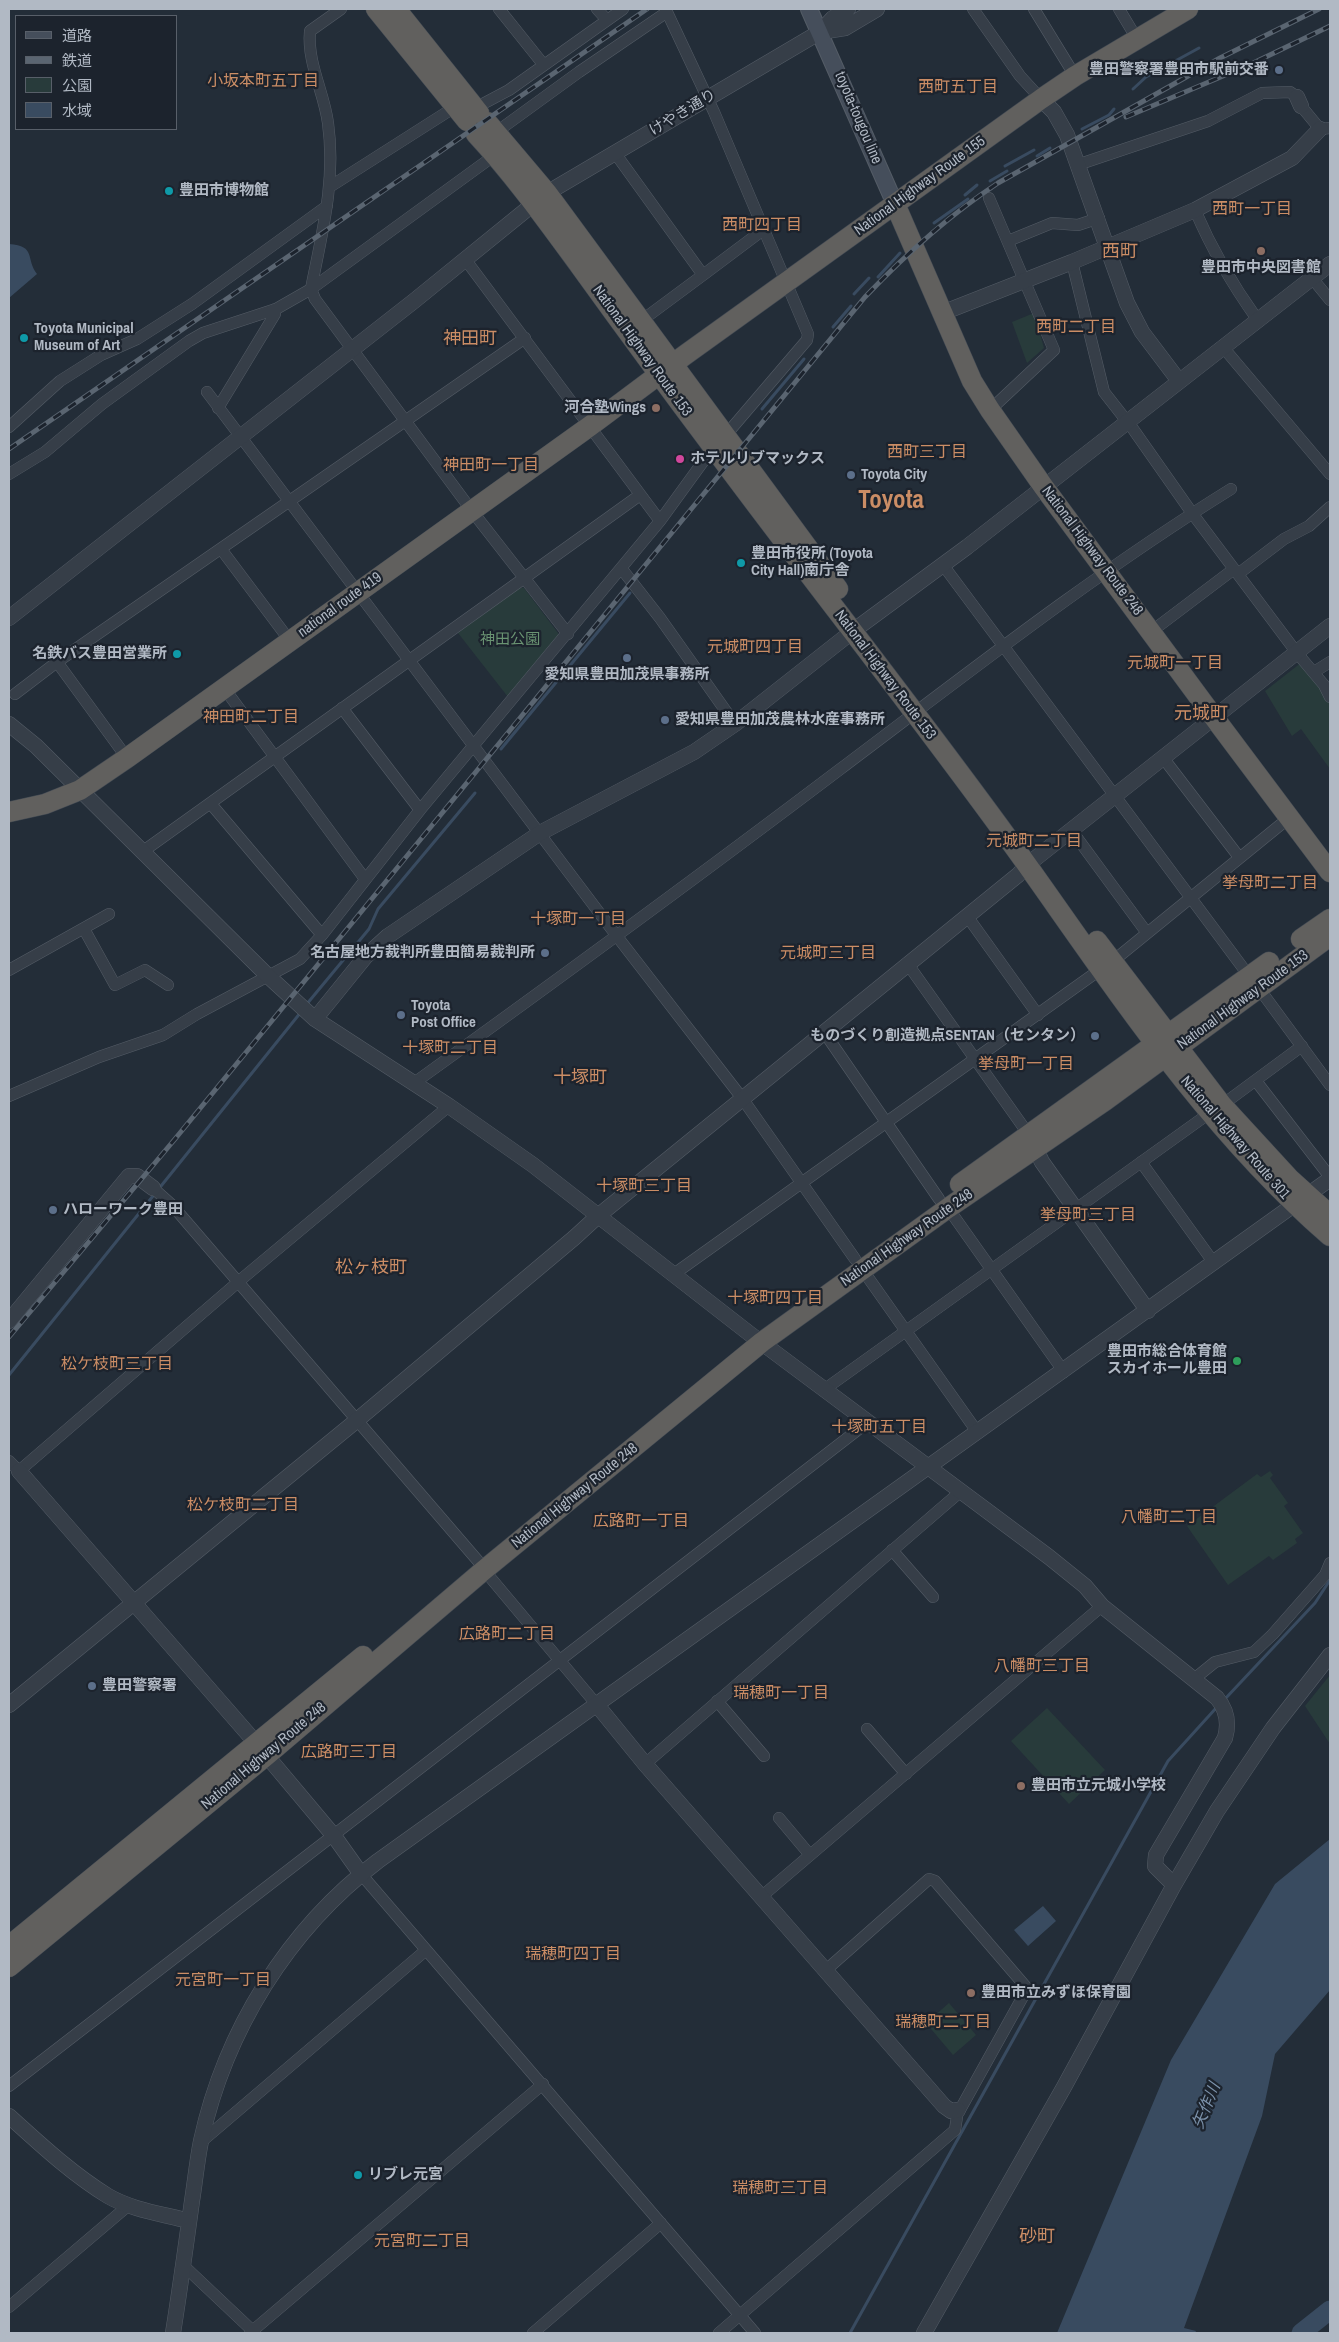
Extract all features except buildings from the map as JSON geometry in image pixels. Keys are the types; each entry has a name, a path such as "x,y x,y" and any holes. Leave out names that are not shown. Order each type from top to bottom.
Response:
{"highway":[{"name":"National Highway Route 153","path":"376,9 476,120 641,321 666,370"},
{"name":"National Highway Route 153","path":"396,9 476,120 495,155 540,198 1167,1046 1254,982 1330,919"},
{"name":"National Highway Route 155","path":"666,370 1041,99 1075,76 1188,9"},
{"name":"National Highway Route 248","path":"895,204 972,381 990,410 1043,486 1152,631 1214,718 1290,817 1327,860"},
{"name":"national route 419","path":"9,812 45,804 80,790 472,511 666,370"},
{"name":"National Highway Route 153","path":"1254,982 1330,936"},
{"name":"National Highway Route 248","path":"9,1967 261,1749 756,1338 1167,1046"},
{"name":"National Highway Route 301","path":"1167,1046 1216,1108 1256,1165 1301,1200 1330,1215"},
{"name":"National Highway Route 301","path":"1301,1200 1330,1236"},
{"name":"National Highway Route 248","path":"9,1946 261,1749"}],"main road":[{"name":"toyota-tougou line","path":"809,9 895,204"}],"street":[{"path":"341,9 310,31 309,46 328,122 331,186 311,289 315,299 472,511 568,634"},
{"path":"499,9 543,64"},
{"path":"597,9 606,20"},
{"path":"476,120 509,90 543,64 623,9"},
{"name":"けやき通り","path":"9,618 242,437 540,198 820,32 834,18 848,9"},
{"name":"けやき通り","path":"820,32 845,28 877,9"},
{"path":"973,9 1020,76 1054,112 1067,135 1080,164 1128,303 1142,332 1179,380"},
{"path":"1034,9 1075,76"},
{"path":"1119,9 1138,39"},
{"path":"9,1096 99,1057 163,1034 300,959 322,935 420,810 475,747 622,568 719,442 807,340 808,334 787,282 670,10 579,72 331,186"},
{"path":"942,313 1109,247 1196,210 1292,158 1325,128 1290,92 1262,92 1208,121 1080,164"},
{"path":"615,153 703,274"},
{"path":"9,474 45,452 102,404 189,341 203,333 275,309 311,289 495,155"},
{"path":"989,198 1054,350 990,410"},
{"path":"9,427 60,381 101,355 137,339 192,304 327,206"},
{"path":"1196,210 1210,244 1229,280 1257,319"},
{"path":"1008,241 1052,223 1078,225 1098,218"},
{"path":"641,321 763,230"},
{"path":"465,259 660,521"},
{"path":"1072,262 1104,392 1236,572 1297,653 1314,672 1330,697"},
{"path":"316,1019 376,946 540,833 694,752 735,724 858,627 943,565 1222,346 1330,264"},
{"path":"1312,278 1330,300"},
{"path":"218,408 275,314 275,309"},
{"path":"15,694 57,662 525,338"},
{"path":"1222,346 1329,470"},
{"path":"208,392 218,408 242,437 616,935 742,1098 978,1433"},
{"path":"414,1082 616,935 1004,645 1106,571 1231,489"},
{"path":"142,852 640,495"},
{"path":"1152,631 1284,538 1309,526 1330,508"},
{"path":"221,549 290,641"},
{"path":"943,565 1330,1085"},
{"path":"622,568 735,724"},
{"path":"9,1705 356,1421 598,1216 907,963 1330,626"},
{"path":"57,662 127,758"},
{"path":"1314,672 1330,662"},
{"path":"224,688 364,879"},
{"path":"342,708 420,810"},
{"path":"9,724 36,746 268,976 316,1019 414,1082 532,1165 756,1338 930,1467 960,1492 1085,1586 1102,1606 1194,1679 1221,1703 1228,1725 1225,1738 1156,1855 1155,1866 1174,1885"},
{"path":"1164,759 1239,857"},
{"path":"210,804 322,935"},
{"path":"674,1274 1107,965 1290,817"},
{"path":"1072,831 1147,933"},
{"path":"9,970 109,914"},
{"path":"967,916 1038,1015"},
{"path":"84,929 116,985 145,970 168,985"},
{"path":"907,963 976,1059 1033,1142 1042,1162 1148,1312"},
{"path":"824,1032 1064,1372"},
{"path":"824,1389 1256,1081 1302,1046"},
{"path":"173,2333 201,2142 212,2098 231,2048 268,1979 323,1909 361,1874 1148,1312 1330,1178 1256,1081"},
{"path":"449,1106 244,1277 239,1284 14,1466 261,1749 334,1836 361,1874 425,1951 542,2084 755,2333"},
{"path":"1141,1162 1214,1263"},
{"path":"9,1321 129,1176 137,1176 172,1205 481,1565 645,1764 944,2106 951,2111 961,2108 1026,1991 1026,1987 935,1881 929,1879 826,1970"},
{"path":"9,2086 868,1422"},
{"path":"645,1764 960,1492"},
{"path":"892,1550 933,1597"},
{"path":"1194,1679 1215,1662 1254,1652 1273,1634 1324,1575 1330,1563"},
{"path":"761,1897 1102,1606"},
{"path":"924,2333 1217,1811 1273,1728 1330,1654"},
{"path":"717,1701 764,1756"},
{"path":"867,1729 906,1774"},
{"path":"779,1818 810,1855"},
{"path":"201,2142 425,1951"},
{"path":"184,2266 252,2332 542,2084"},
{"path":"720,2333 955,2130 958,2110"},
{"path":"9,2116 43,2147 109,2196 129,2205 190,2221"},
{"path":"9,2307 129,2205"},
{"path":"533,2333 661,2223"}],"green space":[{"path":"1034,313 1044,348 1027,363 1012,322"},
{"name":"神田公園","path":"520,587 524,588 558,633 558,637 508,697 458,633"},
{"path":"1302,662 1320,685 1330,703 1330,769 1301,729 1292,736 1265,691"},
{"path":"1270,1471 1273,1475 1270,1478 1288,1503 1284,1506 1303,1533 1295,1539 1297,1543 1273,1560 1269,1556 1228,1585 1187,1526 1257,1474 1261,1477"},
{"path":"1330,1675 1330,1744 1305,1706"},
{"path":"1047,1708 1105,1770 1069,1804 1011,1741"},
{"path":"949,2003 976,2035 953,2055 926,2023"}],"water":[{"path":"9,244 18,245 27,250 37,274 9,298"},
{"name":"矢作川","path":"1330,1839 1330,1990 1275,2054 1262,2116 1184,2328 1196,2331 1195,2333 1057,2333 1171,2060 1275,1884"},
{"path":"1043,1906 1056,1921 1028,1946 1014,1930"}],"waterway":[{"path":"1133,89 1146,77 1199,48"},
{"path":"1082,129 1109,115 1114,109"},
{"path":"1037,156 1050,148"},
{"path":"1005,166 1034,150"},
{"path":"990,181 1007,171"},
{"path":"965,195 977,185"},
{"path":"934,223 968,199"},
{"path":"878,277 900,253"},
{"path":"854,294 869,278"},
{"path":"833,327 851,306"},
{"path":"762,409 804,359"},
{"path":"501,749 630,593"},
{"path":"306,1005 369,929 378,909 475,793"},
{"path":"9,1375 301,1012"},
{"path":"1225,1699 1315,1603 1330,1580"},
{"path":"850,2333 1168,1761 1217,1707"},
{"path":"1301,2333 1330,2310"}],"railway":[{"path":"9,449 647,9"},
{"path":"9,1337 175,1139 880,281 945,222 998,183 1220,58 1319,9"},
{"path":"1126,117 1249,65 1330,26"}],"place":[{"name":"豊田警察署豊田市駅前交番","path":"1279,70"},
{"name":"豊田市博物館","path":"169,191"},
{"name":"豊田市中央図書館","path":"1261,251"},
{"name":"Toyota Municipal Museum of Art","path":"24,338"},
{"name":"河合塾Wings","path":"656,408"},
{"name":"ホテルリブマックス","path":"680,459"},
{"name":"Toyota City","path":"851,475"},
{"name":"豊田市役所 (Toyota City Hall)南庁舎","path":"741,563"},
{"name":"名鉄バス豊田営業所","path":"177,654"},
{"name":"愛知県豊田加茂県事務所","path":"627,658"},
{"name":"愛知県豊田加茂農林水産事務所","path":"665,720"},
{"name":"名古屋地方裁判所豊田簡易裁判所","path":"545,953"},
{"name":"Toyota Post Office","path":"401,1015"},
{"name":"ものづくり創造拠点SENTAN（センタン）","path":"1095,1036"},
{"name":"ハローワーク豊田","path":"53,1210"},
{"name":"豊田市総合体育館 スカイホール豊田","path":"1237,1361"},
{"name":"豊田警察署","path":"92,1686"},
{"name":"豊田市立元城小学校","path":"1021,1786"},
{"name":"豊田市立みずほ保育園","path":"971,1993"},
{"name":"リブレ元宮","path":"358,2175"}],"district":[{"name":"小坂本町五丁目","path":"263,82"},
{"name":"西町五丁目","path":"958,88"},
{"name":"西町一丁目","path":"1252,210"},
{"name":"西町四丁目","path":"762,226"},
{"name":"西町","path":"1120,252"},
{"name":"西町二丁目","path":"1076,328"},
{"name":"神田町","path":"470,339"},
{"name":"西町三丁目","path":"927,453"},
{"name":"神田町一丁目","path":"491,466"},
{"name":"Toyota","path":"891,501"},
{"name":"元城町四丁目","path":"755,648"},
{"name":"元城町一丁目","path":"1175,664"},
{"name":"元城町","path":"1201,714"},
{"name":"神田町二丁目","path":"251,718"},
{"name":"元城町二丁目","path":"1034,842"},
{"name":"挙母町二丁目","path":"1270,884"},
{"name":"十塚町一丁目","path":"578,920"},
{"name":"元城町三丁目","path":"828,954"},
{"name":"十塚町二丁目","path":"450,1049"},
{"name":"挙母町一丁目","path":"1026,1065"},
{"name":"十塚町","path":"580,1078"},
{"name":"十塚町三丁目","path":"644,1187"},
{"name":"挙母町三丁目","path":"1088,1216"},
{"name":"松ヶ枝町","path":"371,1268"},
{"name":"十塚町四丁目","path":"775,1299"},
{"name":"松ケ枝町三丁目","path":"117,1365"},
{"name":"十塚町五丁目","path":"879,1428"},
{"name":"松ケ枝町二丁目","path":"243,1506"},
{"name":"八幡町二丁目","path":"1169,1518"},
{"name":"広路町一丁目","path":"641,1522"},
{"name":"広路町二丁目","path":"507,1635"},
{"name":"八幡町三丁目","path":"1042,1667"},
{"name":"瑞穂町一丁目","path":"781,1694"},
{"name":"広路町三丁目","path":"349,1753"},
{"name":"瑞穂町四丁目","path":"573,1955"},
{"name":"元宮町一丁目","path":"223,1981"},
{"name":"瑞穂町二丁目","path":"943,2023"},
{"name":"瑞穂町三丁目","path":"780,2189"},
{"name":"砂町","path":"1037,2237"},
{"name":"元宮町二丁目","path":"422,2242"}]}
